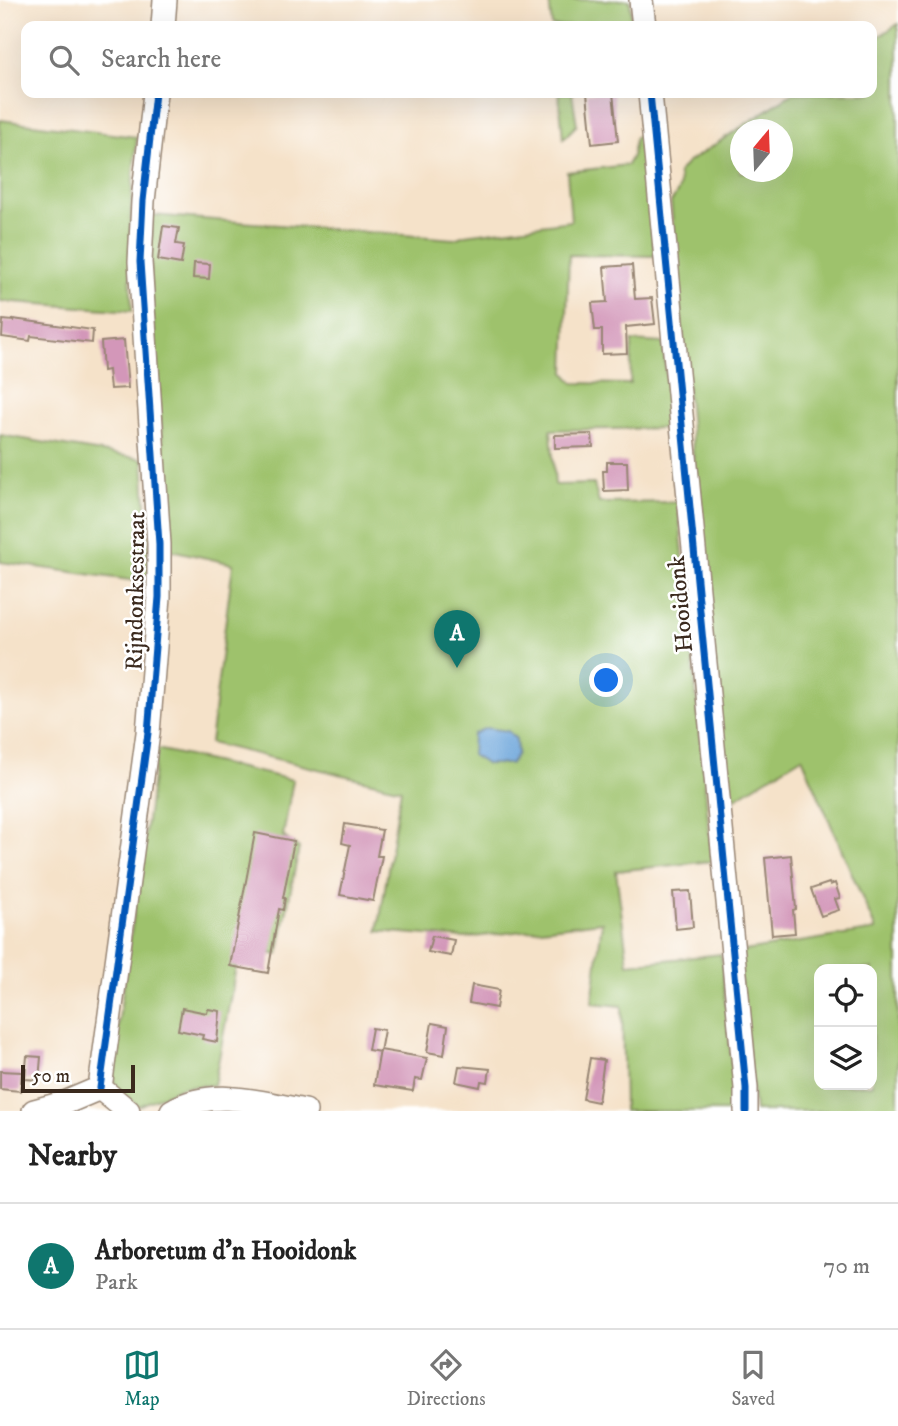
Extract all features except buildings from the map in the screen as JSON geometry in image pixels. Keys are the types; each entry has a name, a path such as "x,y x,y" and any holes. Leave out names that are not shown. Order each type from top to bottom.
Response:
{"street":[{"path":"163,21 165,0"},
{"path":"641,0 643,21"},
{"name":"Rijndonksestraat","path":"100,1088 148,733 159,597 159,544 141,262 143,201 154,98"},
{"name":"Hooidonk","path":"650,98 746,1088 746,1111"},
{"path":"34,1111 67,1102 100,1088 128,1111"},
{"path":"172,1111 207,1098 230,1098 305,1111"}],"green space":[{"path":"549,0 630,0 632,21 551,21"},
{"path":"898,24 898,1111 755,1111 737,952 876,930 802,757 724,805 671,202 679,188 678,173 687,163 730,135 730,182 793,182 793,119 754,119 785,98 877,98 877,38"},
{"path":"559,98 573,98 577,125 563,139"},
{"path":"0,120 137,137 130,224 132,311 0,301"},
{"path":"643,135 655,256 569,255 565,373 574,383 630,384 632,341 663,343 671,428 551,430 555,485 594,484 599,503 678,502 712,861 616,871 628,964 721,954 733,1080 731,1111 624,1111 622,1006 592,1003 602,922 464,938 378,931 401,789 210,743 233,564 171,550 150,281 152,215 454,239 465,235 571,221 567,172 627,165 632,156 635,137"},
{"path":"0,435 143,459 151,583 0,562"},
{"path":"157,749 293,780 283,836 299,848 278,955 240,946 214,1085 182,1087 139,1106 119,1090 111,1076"}],"water":[{"path":"486,728 508,731 516,739 517,753 511,764 486,764 472,755 473,734"}],"cycle path":[{"path":"100,1088 148,733 159,597 159,544 140,262 143,201 154,98"},
{"path":"650,98 746,1088 746,1111"}],"place":[{"name":"Arboretum d'n Hooidonk","path":"457,668"}]}
